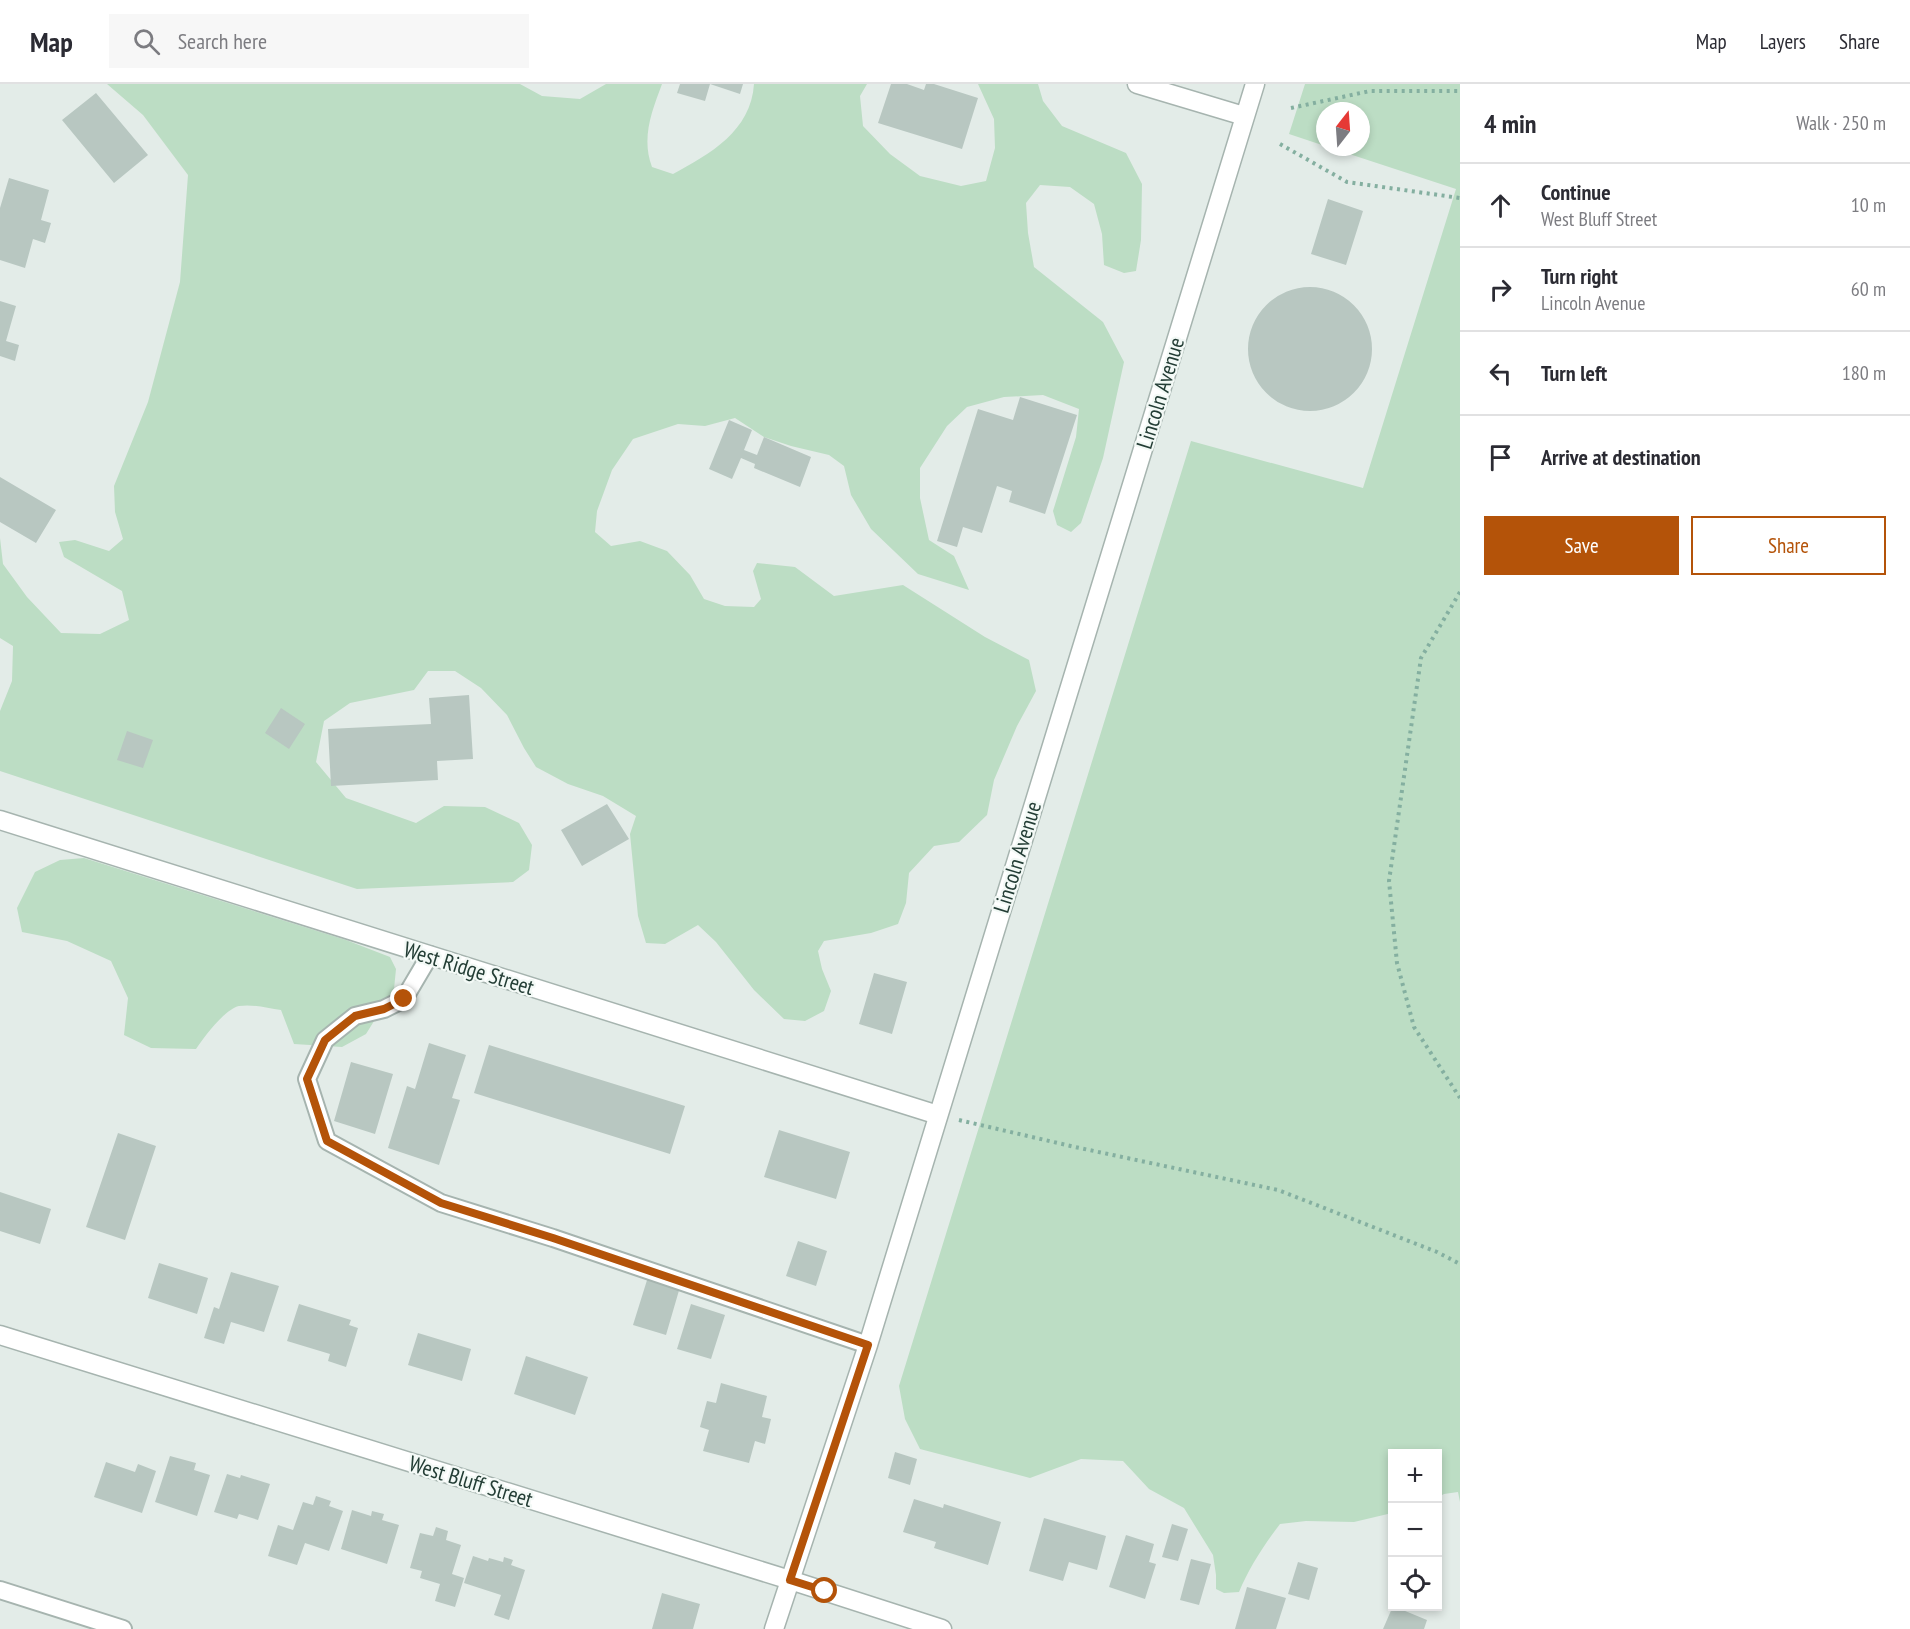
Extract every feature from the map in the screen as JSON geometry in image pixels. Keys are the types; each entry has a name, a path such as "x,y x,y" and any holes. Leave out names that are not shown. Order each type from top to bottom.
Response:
{"street":[{"path":"1137,84 1244,116"},
{"name":"Lincoln Avenue","path":"774,1629 868,1345 1255,84"},
{"name":"West Ridge Street","path":"0,820 938,1115"},
{"name":"West Bluff Street","path":"0,1335 942,1629"}],"lane":[{"path":"430,956 404,999 384,1009 355,1016 325,1040 307,1079 327,1141 441,1203 553,1238 868,1345"},
{"path":"0,1590 123,1629"}],"path":[{"path":"1291,108 1370,91 1460,91"},
{"path":"1280,144 1347,182 1460,198"},
{"path":"1460,592 1421,658 1389,881 1396,963 1414,1027 1460,1098"},
{"path":"938,1115 1278,1190 1437,1252 1460,1264"}],"green space":[{"path":"107,84 520,84 542,96 580,99 606,84 662,84 649,125 649,156 652,167 673,174 714,149 737,128 751,101 754,84 867,84 860,96 863,126 890,154 920,176 961,186 986,181 995,148 994,119 978,84 1038,84 1043,101 1062,126 1126,153 1142,184 1141,240 1136,271 1124,273 1104,265 1102,234 1094,204 1070,187 1040,185 1026,203 1034,267 1103,322 1124,362 1103,458 1081,523 1071,532 1057,525 1053,511 1076,437 1079,409 1043,395 1004,397 967,407 947,426 920,468 920,498 929,540 954,556 969,590 918,574 871,529 851,495 844,466 829,455 764,437 735,418 705,426 678,424 633,439 612,470 597,511 595,532 611,546 640,541 667,551 690,575 704,599 725,606 754,607 761,599 753,571 757,563 795,567 834,596 903,585 985,637 1029,660 1036,691 1017,726 994,780 987,815 959,842 934,846 909,873 906,903 898,924 871,933 824,941 818,951 831,991 824,1011 805,1021 784,1019 754,990 716,942 698,925 665,944 646,943 638,916 630,834 636,816 603,796 568,784 536,767 507,715 481,688 455,671 428,671 414,690 350,703 324,721 316,762 346,798 416,823 444,806 485,807 519,823 532,845 529,870 513,882 357,889 0,771 0,711 12,681 13,646 0,638 0,538 3,564 27,597 61,633 100,634 129,620 122,591 64,557 59,542 75,540 109,551 123,539 115,512 114,486 148,402 180,282 188,175 143,115"},
{"path":"1305,84 1460,84 1460,1502 1458,1492 1442,1495 1442,1449 1388,1449 1388,1514 1354,1522 1306,1521 1280,1524 1257,1557 1239,1592 1224,1593 1216,1589 1213,1555 1184,1508 1149,1489 1123,1461 1081,1459 1030,1478 920,1449 905,1419 899,1386 1191,441 1363,488 1456,189 1355,156 1370,156 1370,102 1316,102 1316,143 1289,134"},
{"path":"84,858 346,940 390,957 396,969 394,989 366,1034 342,1047 294,1044 281,1010 239,1006 221,1018 196,1049 151,1048 124,1035 128,998 111,961 67,941 22,932 17,908 35,872 60,860"}],"building":[{"path":"680,84 710,84 705,101 677,93"},
{"path":"710,84 743,84 740,94"},
{"path":"891,84 907,84 924,90 926,84 934,84 978,98 962,149 878,123"},
{"path":"96,93 148,155 114,183 62,120"},
{"path":"9,178 49,190 41,220 51,223 45,243 33,239 25,268 0,260 0,208"},
{"path":"1328,199 1363,211 1346,265 1311,254"},
{"path":"1310,287 1334,292 1345,297 1354,305 1362,314 1367,325 1372,349 1367,373 1362,384 1354,393 1345,401 1334,406 1310,411 1286,406 1275,401 1266,393 1258,384 1253,373 1248,349 1253,325 1258,314 1266,305 1275,297 1286,292"},
{"path":"0,301 16,306 6,341 19,345 15,361 0,356"},
{"path":"1020,397 1077,415 1045,514 1009,502 1012,491 997,486 982,533 963,527 957,547 937,541 978,409 1013,420"},
{"path":"729,420 752,430 744,450 757,455 764,437 811,457 800,487 754,468 755,464 741,458 732,479 709,469"},
{"path":"0,477 56,510 36,543 0,522"},
{"path":"469,695 473,759 437,761 438,780 331,786 328,729 431,724 429,698"},
{"path":"281,708 305,724 289,749 265,733"},
{"path":"127,731 153,740 143,768 117,760"},
{"path":"607,804 629,839 582,866 561,830"},
{"path":"874,973 907,982 892,1034 859,1024"},
{"path":"429,1043 466,1055 452,1098 460,1100 439,1165 388,1148 407,1086 415,1089"},
{"path":"489,1045 685,1106 670,1154 474,1093"},
{"path":"351,1062 393,1074 375,1134 334,1121"},
{"path":"779,1130 850,1152 836,1199 764,1177"},
{"path":"118,1133 156,1146 125,1240 86,1227"},
{"path":"0,1192 51,1209 40,1244 0,1231"},
{"path":"798,1241 827,1251 816,1286 786,1276"},
{"path":"159,1263 208,1278 197,1314 148,1298"},
{"path":"231,1272 279,1286 264,1332 231,1322 224,1344 204,1338 214,1307 219,1309"},
{"path":"648,1277 680,1287 666,1335 633,1325"},
{"path":"299,1304 351,1320 349,1325 358,1328 346,1367 328,1361 330,1354 287,1341"},
{"path":"691,1304 725,1315 711,1359 677,1349"},
{"path":"418,1333 471,1349 462,1381 408,1365"},
{"path":"526,1356 588,1377 575,1415 514,1394"},
{"path":"721,1383 767,1396 762,1417 771,1419 765,1444 755,1441 749,1463 703,1451 709,1430 700,1427 707,1401 716,1403"},
{"path":"895,1452 917,1459 910,1485 888,1478"},
{"path":"170,1456 196,1463 194,1470 210,1475 197,1516 155,1502"},
{"path":"106,1462 135,1472 138,1464 156,1471 142,1513 94,1497"},
{"path":"227,1474 240,1478 241,1475 270,1484 258,1520 239,1514 237,1519 214,1512"},
{"path":"316,1496 331,1501 329,1506 343,1511 329,1551 305,1543 297,1565 268,1556 278,1525 293,1530 303,1502 313,1505"},
{"path":"914,1499 943,1508 944,1504 1001,1522 988,1565 934,1548 936,1542 903,1532"},
{"path":"352,1510 371,1516 372,1511 384,1514 382,1520 399,1525 387,1564 341,1549"},
{"path":"1044,1518 1106,1536 1097,1570 1069,1562 1063,1581 1029,1571"},
{"path":"1172,1524 1188,1529 1178,1561 1162,1557"},
{"path":"436,1527 448,1531 446,1540 461,1545 452,1574 464,1578 455,1607 435,1601 440,1584 420,1578 422,1571 410,1568 420,1533 433,1536"},
{"path":"1126,1535 1154,1544 1149,1562 1156,1564 1145,1599 1109,1587"},
{"path":"473,1556 488,1561 489,1558 503,1562 504,1557 513,1560 511,1565 525,1570 509,1620 494,1615 501,1595 464,1583"},
{"path":"1191,1559 1211,1564 1199,1605 1180,1600"},
{"path":"1298,1562 1318,1568 1309,1600 1288,1594"},
{"path":"1247,1587 1286,1598 1276,1629 1235,1629"},
{"path":"662,1593 700,1604 693,1629 652,1629"},
{"path":"1391,1611 1405,1611 1427,1620 1424,1629 1383,1629"}],"route":[{"path":"404,999 384,1009 355,1016 325,1040 307,1079 327,1141 441,1203 553,1238 868,1345 790,1580 825,1591"}]}
